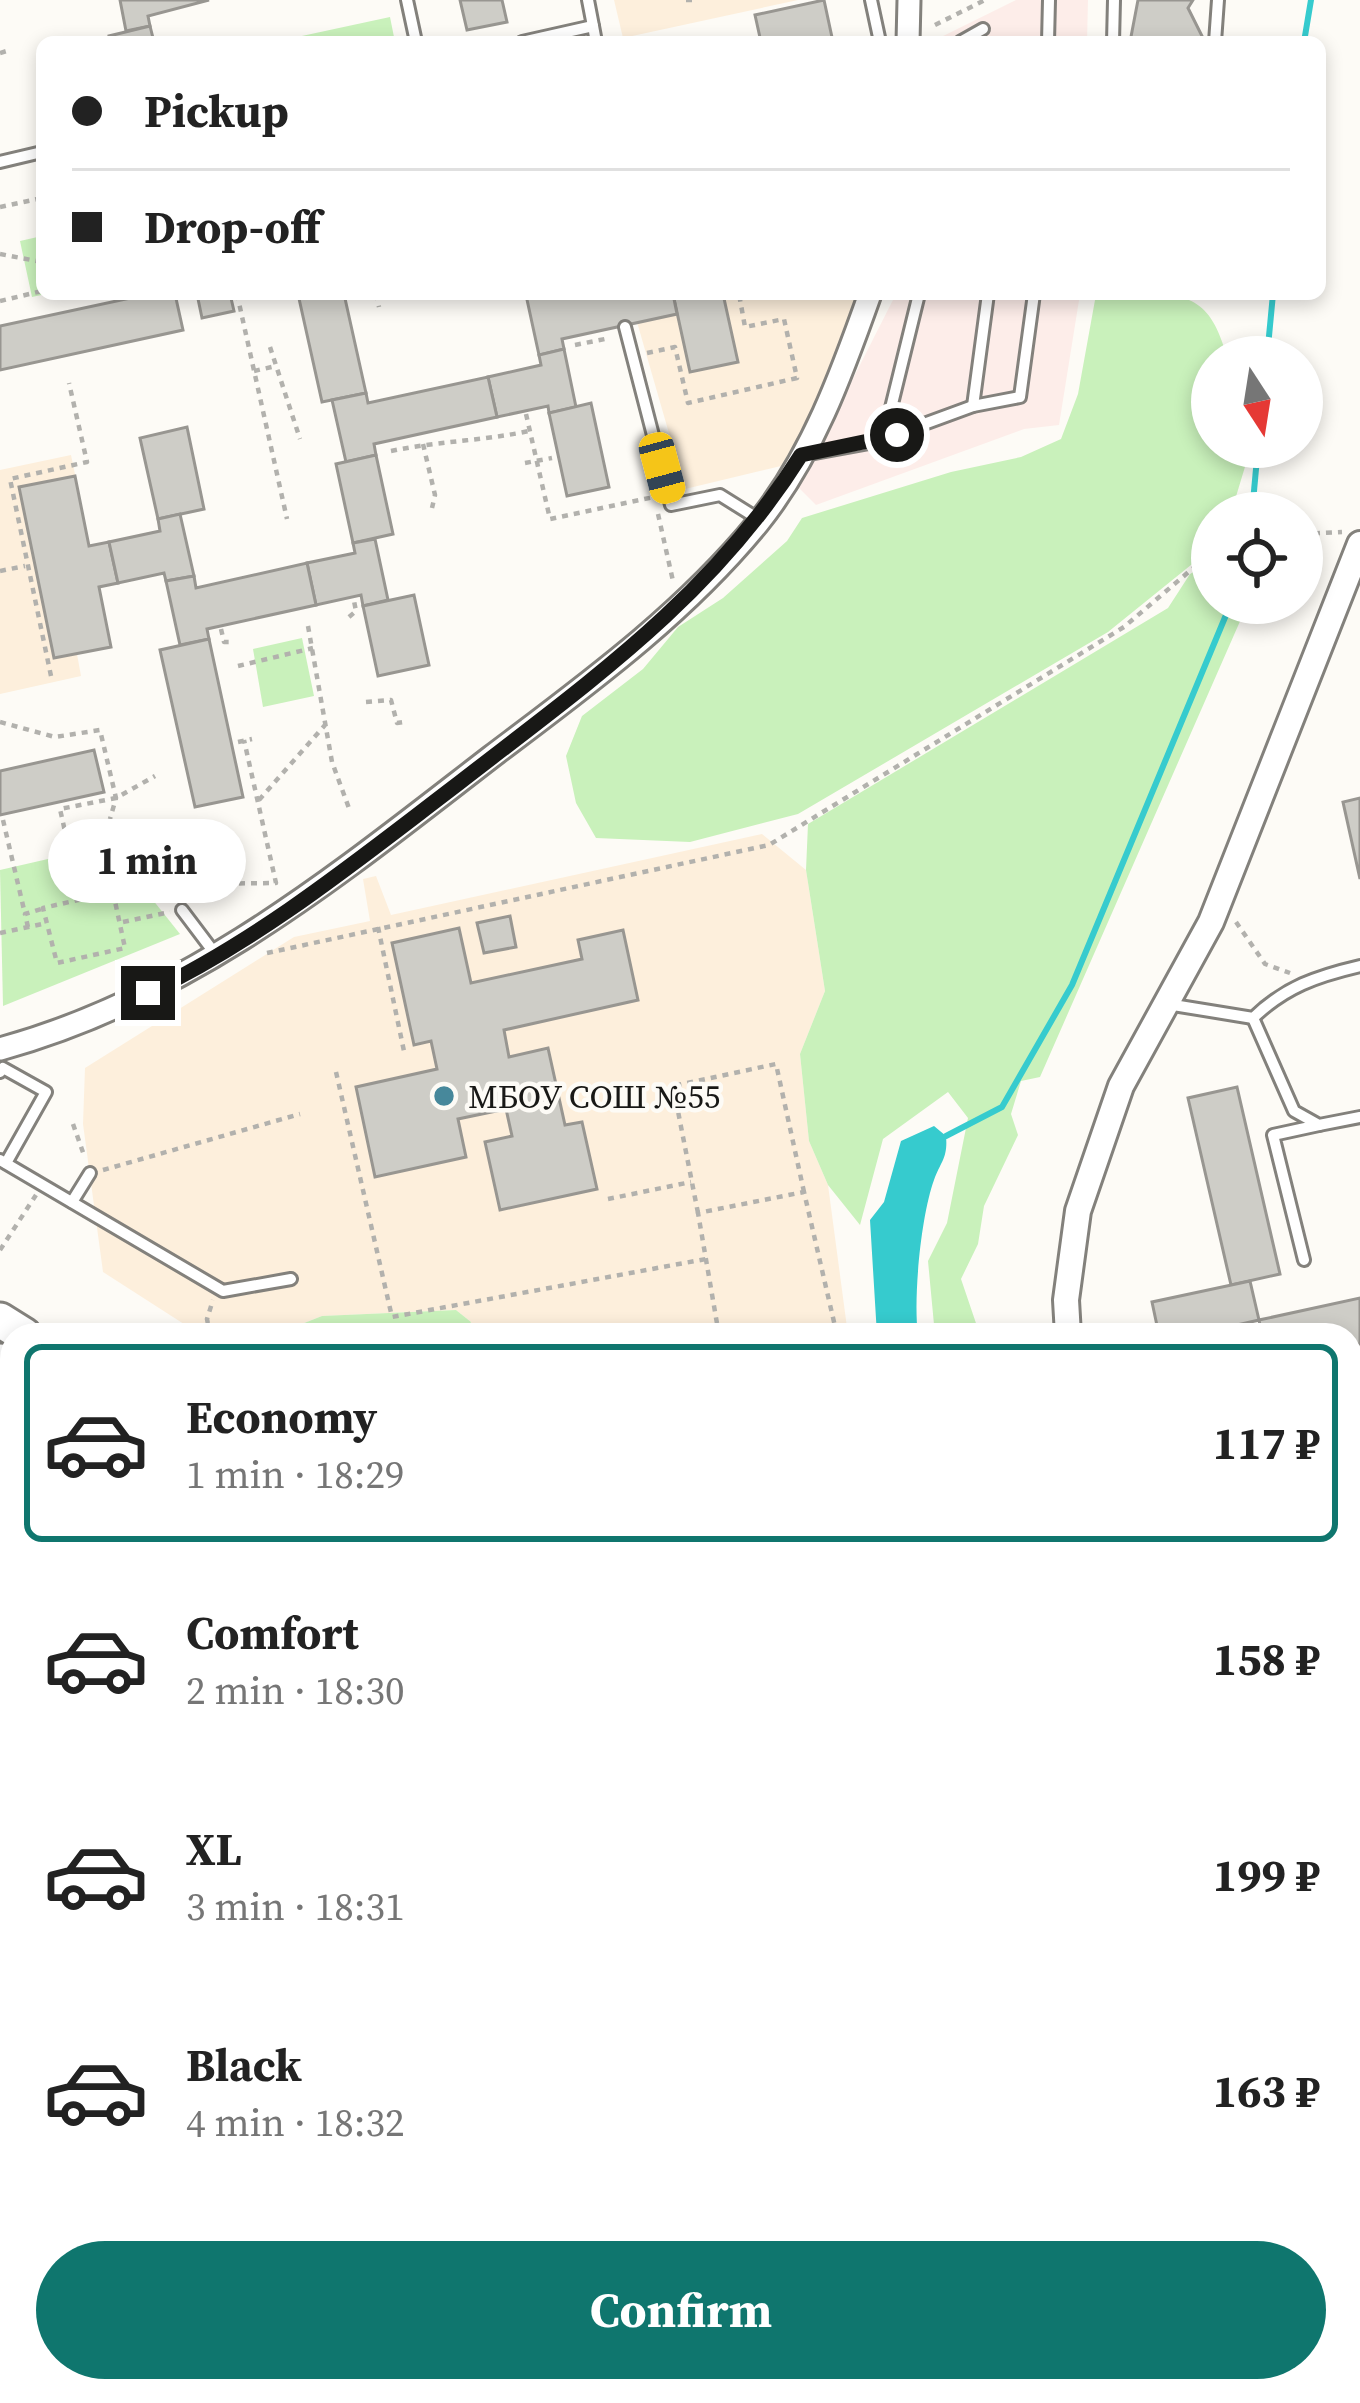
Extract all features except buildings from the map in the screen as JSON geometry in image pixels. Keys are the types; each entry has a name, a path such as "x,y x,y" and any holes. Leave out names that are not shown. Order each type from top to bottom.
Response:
{"street":[{"path":"908,36 909,0"},
{"path":"0,1049 118,1007 218,957 311,896 687,601 760,520 801,455 845,364 868,300"},
{"path":"1067,1323 1078,1211 1121,1086 1211,922 1356,546"}],"lane":[{"path":"407,0 415,36"},
{"path":"588,0 595,36"},
{"path":"871,0 879,36"},
{"path":"1048,36 1049,0"},
{"path":"1113,36 1114,0"},
{"path":"1215,36 1218,0"},
{"path":"549,36 593,26"},
{"path":"971,36 983,29"},
{"path":"0,162 36,153"},
{"path":"897,435 889,416 918,300"},
{"path":"973,406 987,300"},
{"path":"801,455 897,435 973,406 1020,398 1033,300"},
{"path":"626,330 671,505 720,495 760,520"},
{"path":"182,910 218,957"},
{"path":"1253,1018 1276,997 1306,980 1360,966"},
{"path":"1167,1004 1253,1018"},
{"path":"1253,1018 1294,1111 1319,1125"},
{"path":"0,1072 3,1068 46,1092 3,1162 218,1288 290,1279"},
{"path":"1304,1260 1273,1135 1360,1117"},
{"path":"72,1202 90,1173"}],"path":[{"path":"686,0 697,0"},
{"path":"935,25 985,0"},
{"path":"0,52 10,50"},
{"path":"0,207 36,199"},
{"path":"0,254 36,261"},
{"path":"0,301 36,292"},
{"path":"238,300 287,519"},
{"path":"377,300 379,307"},
{"path":"633,357 675,347 688,403 797,378 784,319 746,327 740,300"},
{"path":"575,345 626,330"},
{"path":"270,347 300,439"},
{"path":"254,371 276,366"},
{"path":"51,676 10,479 87,462 69,382"},
{"path":"526,414 550,519 654,495 673,581"},
{"path":"391,451 529,431"},
{"path":"423,444 435,495 433,508"},
{"path":"524,463 552,458"},
{"path":"1323,538 1356,546"},
{"path":"0,571 25,566"},
{"path":"267,953 769,844 1124,627 1191,570"},
{"path":"349,617 356,611 354,601"},
{"path":"308,626 325,724 350,812"},
{"path":"220,629 224,643 233,642"},
{"path":"238,666 313,648"},
{"path":"366,702 391,700 398,723 404,722"},
{"path":"0,722 55,736 100,730 116,798 110,819"},
{"path":"259,800 325,724"},
{"path":"179,884 276,883 245,740"},
{"path":"80,899 60,809 116,798 155,776"},
{"path":"3,820 28,927"},
{"path":"25,914 44,908 112,892 125,948 57,963 44,908"},
{"path":"122,922 167,913"},
{"path":"0,933 47,922"},
{"path":"1236,922 1264,964 1306,980"},
{"path":"378,926 405,1056"},
{"path":"717,1323 673,1086 776,1064 834,1323"},
{"path":"336,1072 392,1318 706,1258"},
{"path":"73,1124 90,1173 301,1114"},
{"path":"608,1199 692,1182"},
{"path":"0,1250 42,1186"},
{"path":"698,1213 804,1192"},
{"path":"208,1323 218,1288"}],"shaded area":[{"path":"614,0 798,0 632,36 623,36"},
{"path":"1016,0 1088,0 1087,36 943,36"},
{"path":"674,300 856,300 815,409 781,466 685,489 637,322 677,314"},
{"path":"893,300 1079,300 1059,425 1024,429 816,505 798,487"},
{"path":"71,455 111,647 77,654 81,676 0,694 0,470"},
{"name":"МБОУ СОШ №55","path":"762,834 806,870 825,991 800,1054 809,1141 828,1185 846,1323 471,1323 456,1310 322,1316 304,1323 182,1323 103,1272 83,1124 85,1068 294,937 370,921 363,879 376,876 391,915"}],"green space":[{"path":"390,17 394,36 302,36"},
{"path":"36,237 36,296 32,297 20,241"},
{"path":"1095,300 1188,300 1212,319 1220,336 1191,336 1191,468 1245,468 1237,492 1191,492 1191,565 1108,632 798,814 690,842 596,838 576,803 566,756 582,716 643,669 678,627 723,598 787,541 802,518 951,472 1021,457 1061,439 1078,394"},
{"path":"1191,573 1191,624 1239,624 1040,1077 1021,1081 1011,1114 1018,1135 984,1206 978,1244 961,1279 976,1323 934,1323 928,1261 947,1223 968,1118 948,1092 883,1139 860,1225 828,1185 809,1141 800,1054 825,991 806,870 808,824 1168,608"},
{"path":"302,638 314,696 263,707 253,649"},
{"path":"109,845 180,934 3,1006 0,870"},
{"path":"456,1310 471,1322 304,1323 322,1316"}],"water":[{"path":"934,1126 946,1136 946,1149 929,1195 922,1235 918,1323 876,1323 870,1220 884,1202 901,1141"}],"waterway":[{"path":"1305,36 1311,0"},
{"path":"1269,336 1272,300"},
{"path":"1254,492 1256,468"},
{"path":"946,1136 1002,1107 1072,985 1222,624"}],"place":[{"name":"МБОУ СОШ №55","path":"444,1096"}],"route":[{"path":"148,993 207,964 311,896 687,601 760,520 801,455 897,435"}]}
